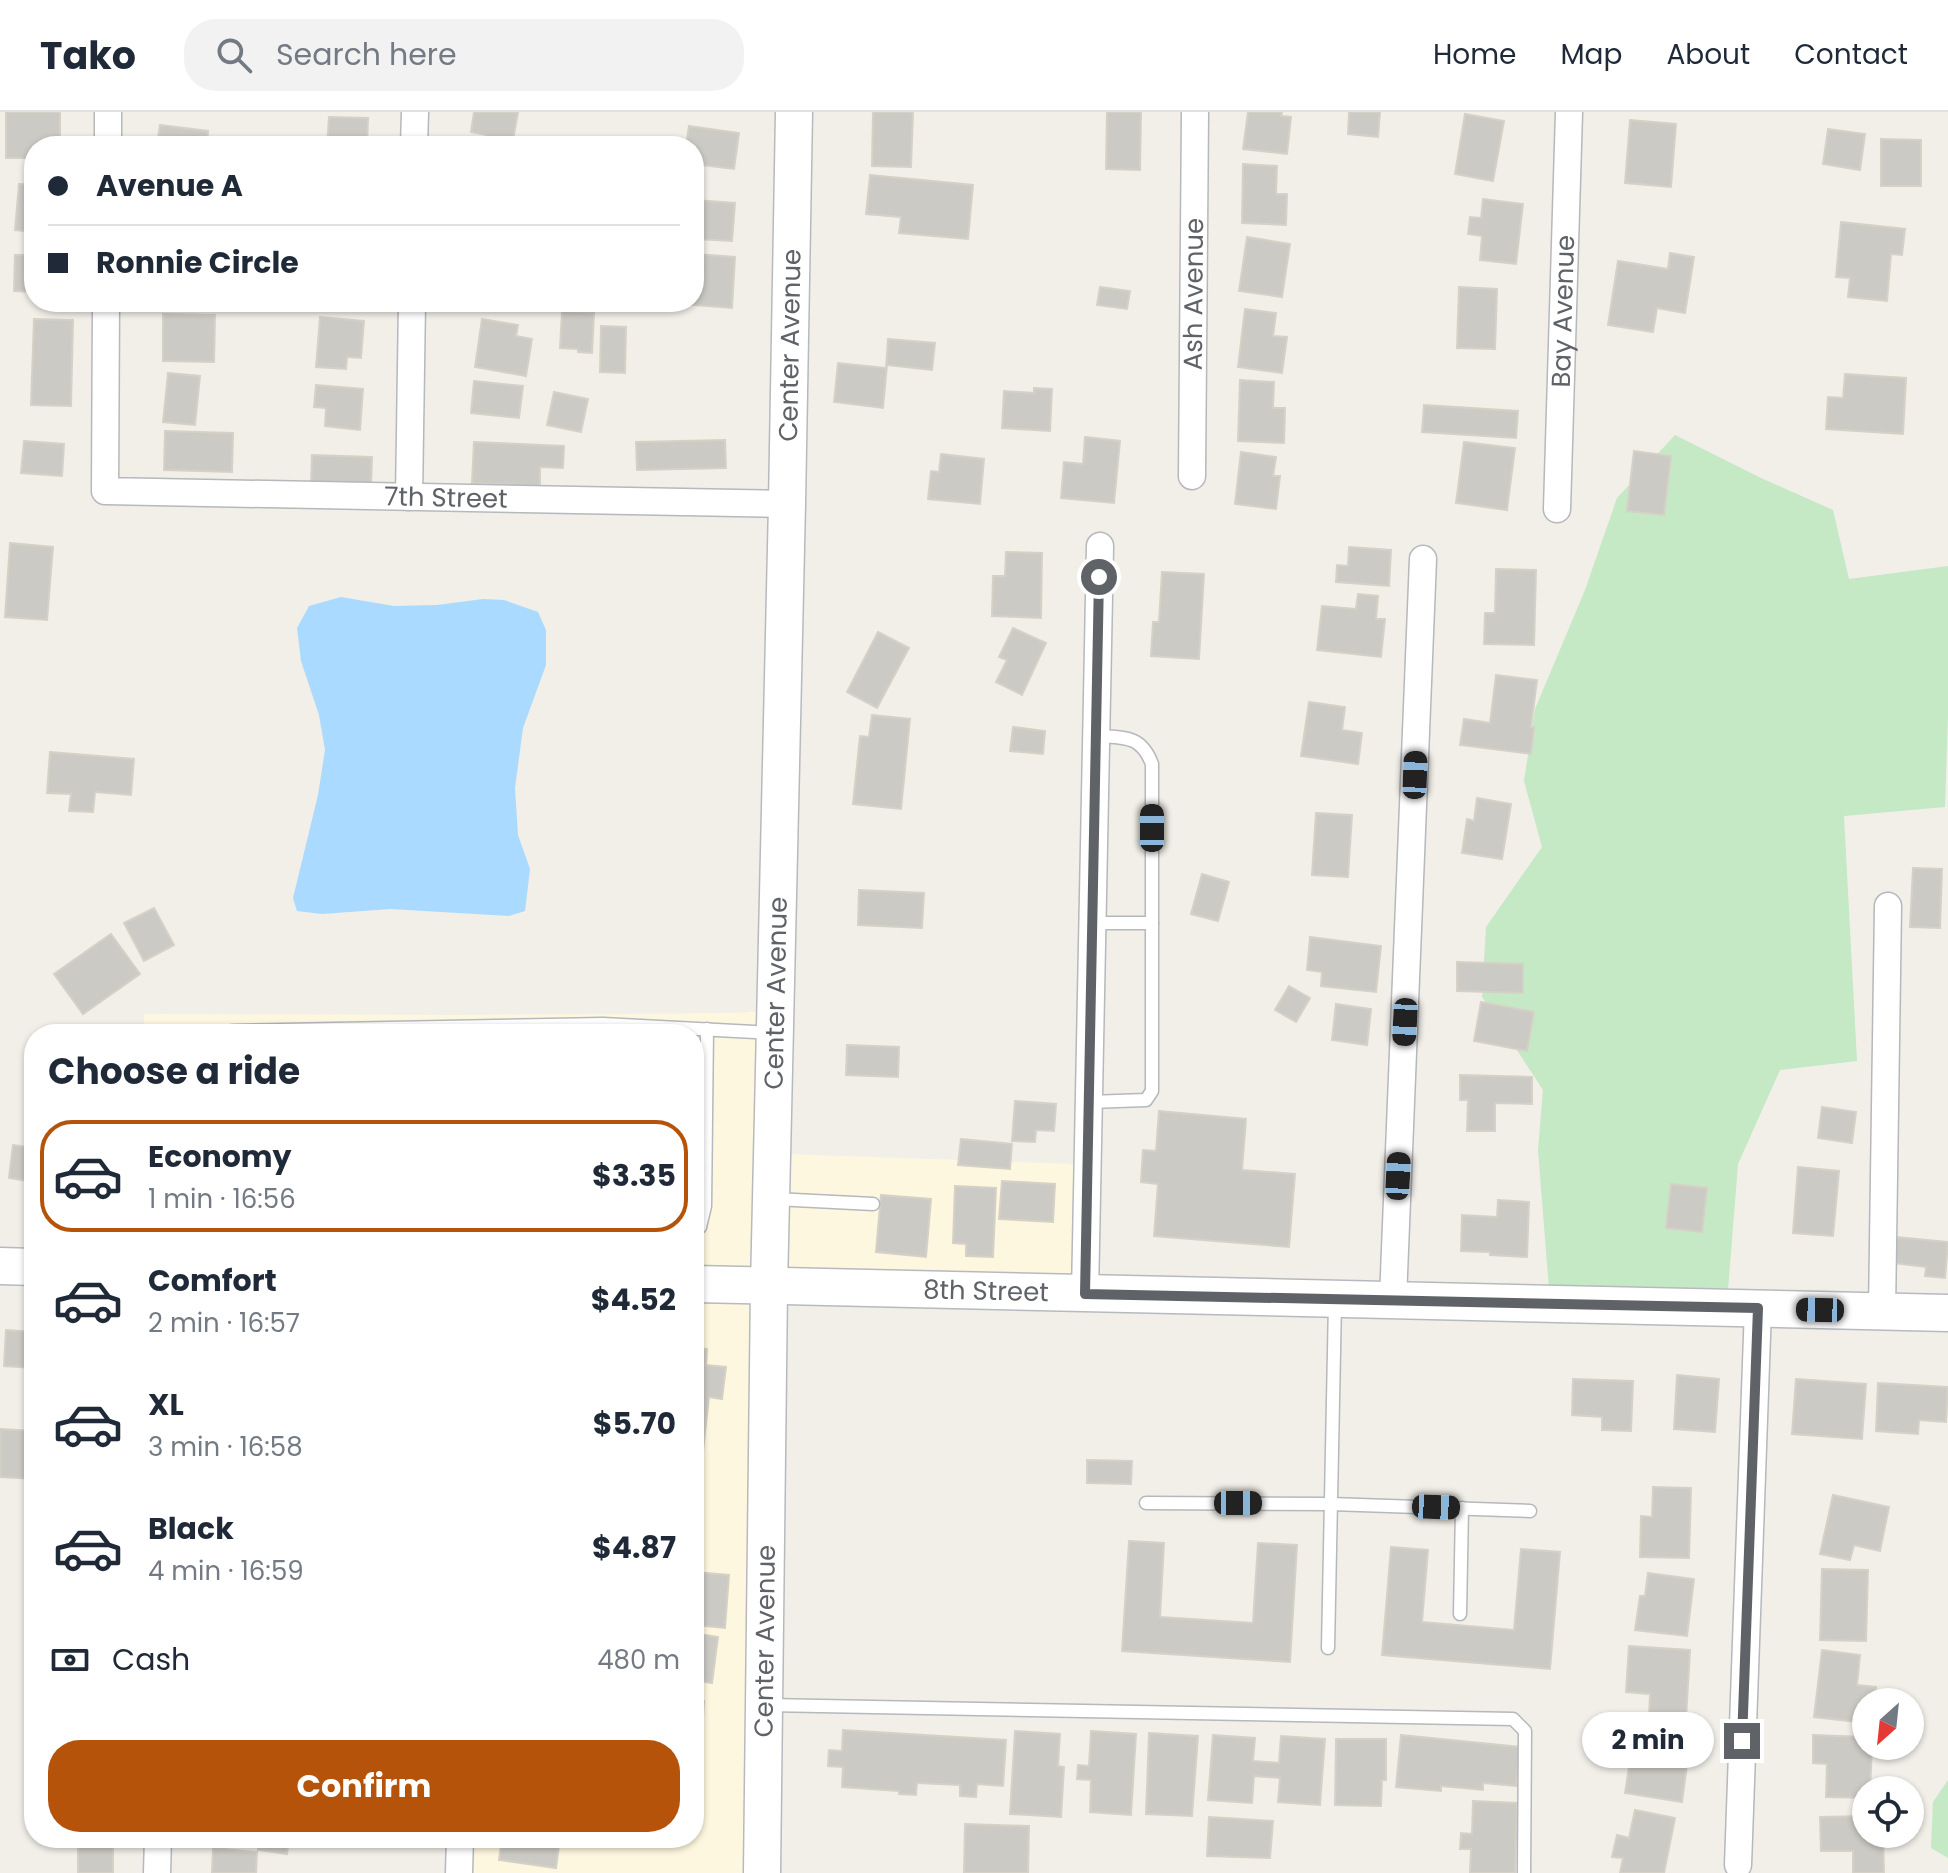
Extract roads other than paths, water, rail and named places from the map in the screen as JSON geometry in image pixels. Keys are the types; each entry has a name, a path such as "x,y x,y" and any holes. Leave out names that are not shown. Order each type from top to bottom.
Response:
{"street":[{"path":"108,112 108,136"},
{"path":"414,136 415,112"},
{"name":"Center Avenue","path":"762,1873 769,1287 794,112"},
{"name":"Ash Avenue","path":"1192,476 1195,112"},
{"name":"Bay Avenue","path":"1557,509 1569,112"},
{"name":"7th Street","path":"106,312 105,491 787,504"},
{"path":"409,497 412,312"},
{"path":"1085,1294 1100,546"},
{"path":"1393,1299 1423,559"},
{"path":"1882,1311 1888,906"},
{"path":"0,1266 24,1267"},
{"name":"8th Street","path":"704,1284 1948,1313"},
{"path":"1738,1865 1758,1308"},
{"path":"157,1873 158,1848"},
{"path":"459,1873 460,1848"}],"lane":[{"path":"1089,1102 1146,1100 1152,1091 1152,764 1146,749 1129,738 1097,736"},
{"path":"1093,923 1152,923"},
{"path":"704,1029 775,1033"},
{"path":"704,1210 707,1029"},
{"path":"771,1199 873,1204"},
{"path":"1328,1648 1335,1298"},
{"path":"1146,1503 1331,1504 1530,1511"},
{"path":"1460,1614 1462,1508"},
{"path":"764,1705 1513,1719 1525,1731 1524,1873"}],"water":[{"path":"341,597 394,606 504,600 538,612 546,630 546,665 523,728 515,788 518,835 530,869 525,911 509,916 390,909 322,914 297,911 293,898 318,795 325,750 319,715 301,661 297,628 309,606"}]}
